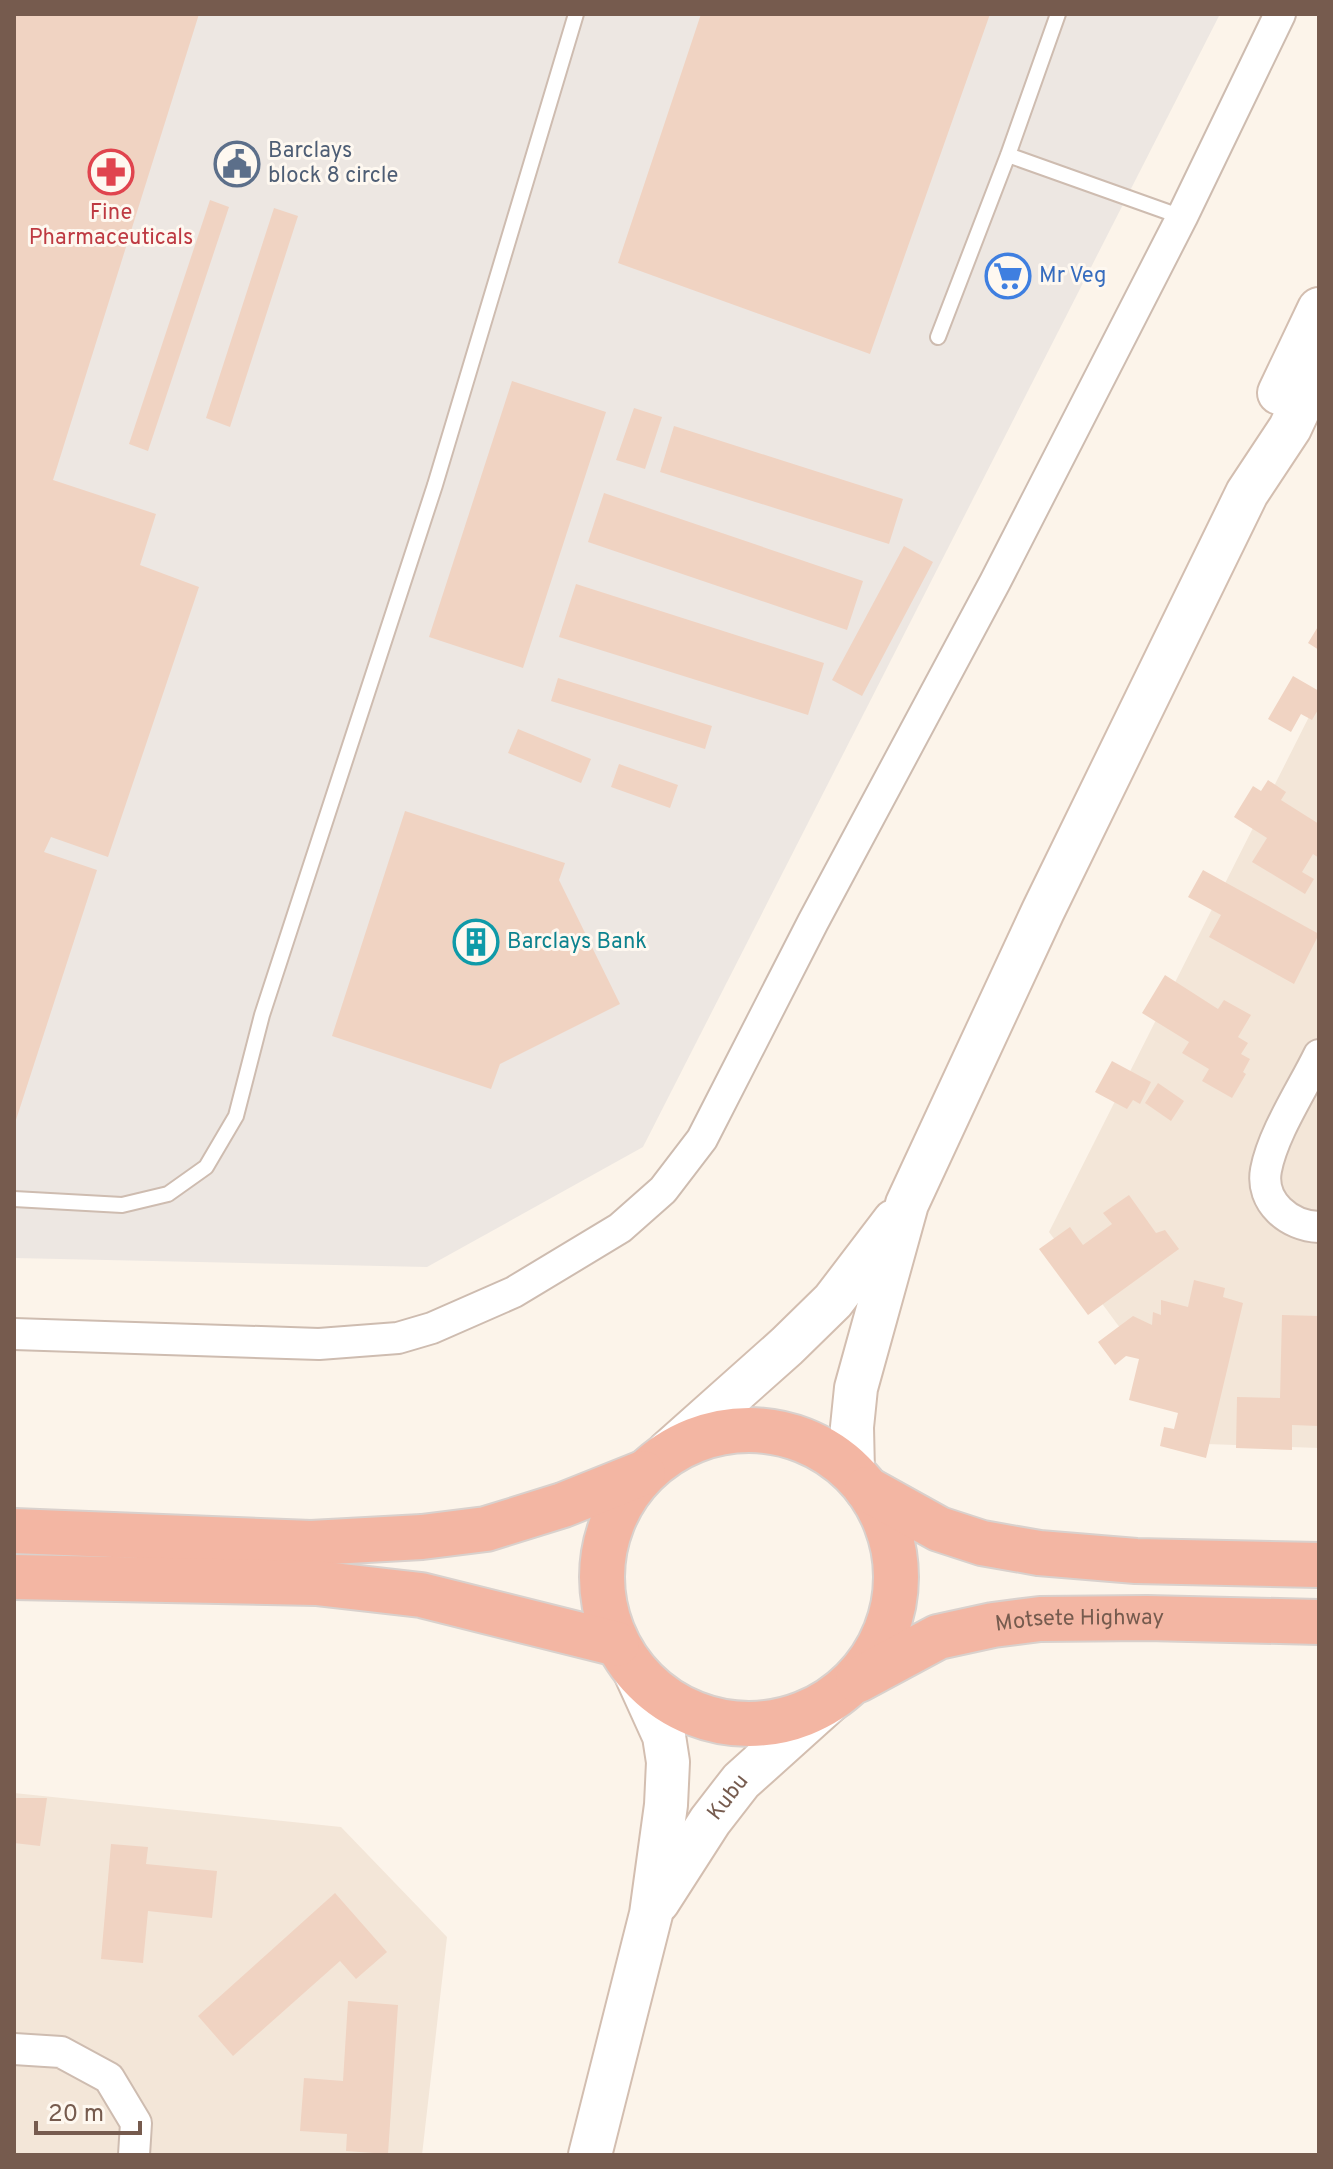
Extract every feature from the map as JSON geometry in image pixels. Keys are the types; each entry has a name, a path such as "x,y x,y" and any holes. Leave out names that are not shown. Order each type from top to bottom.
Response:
{"highway":[{"path":"14,1531 311,1543 422,1537 486,1529 563,1505 655,1463 704,1436 743,1429 783,1433 821,1448 860,1481 939,1529 982,1543 1039,1553 1136,1561 1319,1565"},
{"path":"626,1657 606,1615 601,1585 602,1554 610,1524 624,1496 655,1463"},
{"path":"842,1691 879,1648 893,1609 896,1567 888,1526 860,1481"},
{"path":"14,1577 316,1583 421,1595 626,1657"},
{"name":"Motsete Highway","path":"626,1657 656,1692 682,1709 711,1719 742,1724 773,1723 802,1715 938,1637 993,1625 1040,1619 1147,1618 1319,1622"}],"main road":[{"path":"1247,493 1267,417 1319,309"},
{"path":"860,1481 852,1427 856,1388 907,1204 1043,911 1247,493 1290,428 1319,366"},
{"path":"655,1463 833,1301 907,1204"},
{"name":"Kubu","path":"590,2155 651,1914 666,1805 668,1762 664,1736 626,1657"},
{"name":"Kubu","path":"651,1914 710,1821 741,1781 842,1691"}],"street":[{"path":"14,1334 319,1344 398,1338 432,1328 514,1292 620,1228 663,1190 702,1139 739,1070 813,922 995,582 1182,217 1280,14"},
{"path":"1319,1055 1278,1138 1265,1172 1268,1194 1274,1207 1287,1218 1319,1227"},
{"path":"14,2049 61,2052 109,2078 136,2123 134,2155"}],"lane":[{"path":"14,1199 122,1205 168,1194 206,1167 236,1116 262,1015 435,485 576,14"},
{"path":"938,337 1058,14"},
{"path":"1008,155 1182,217"}],"shaded area":[{"path":"14,14 1220,14 643,1147 427,1267 14,1258"},
{"path":"1319,697 1319,1448 1206,1444 1049,1232"},
{"path":"14,1793 341,1827 447,1937 422,2155 14,2155"}],"building":[{"path":"14,14 199,14 53,480 156,514 140,565 199,587 108,857 51,837 44,852 97,870 15,1123"},
{"path":"701,14 990,14 870,354 618,263"},
{"path":"210,200 229,207 148,451 129,444"},
{"path":"274,208 298,216 230,427 206,418"},
{"path":"512,381 606,412 523,668 429,637"},
{"path":"634,408 662,417 645,469 616,460"},
{"path":"674,426 903,499 889,544 660,472"},
{"path":"604,493 863,581 847,630 588,542"},
{"path":"904,546 933,562 862,696 832,680"},
{"path":"576,584 824,663 808,715 559,637"},
{"path":"1319,625 1319,650 1308,643"},
{"path":"1293,676 1319,691 1319,708 1312,720 1301,714 1291,732 1268,719"},
{"path":"558,678 712,726 705,749 551,701"},
{"path":"518,729 591,759 581,783 508,753"},
{"path":"619,764 678,785 670,808 611,787"},
{"path":"1268,780 1286,792 1281,800 1319,824 1319,858 1313,854 1302,872 1314,879 1305,894 1252,862 1267,838 1234,817 1253,786 1261,791"},
{"name":"Barclays Bank","path":"405,811 565,863 559,880 620,1004 500,1064 491,1089 332,1036"},
{"path":"1203,870 1319,934 1294,984 1209,937 1221,915 1188,897"},
{"path":"1165,975 1218,1009 1224,1000 1251,1015 1238,1037 1248,1043 1241,1054 1250,1059 1243,1072 1246,1074 1232,1098 1202,1081 1209,1069 1182,1053 1189,1042 1142,1013"},
{"path":"1112,1061 1151,1082 1140,1104 1133,1100 1127,1109 1095,1092"},
{"path":"1158,1083 1184,1101 1171,1121 1145,1103"},
{"path":"1129,1195 1156,1233 1165,1230 1179,1249 1088,1315 1039,1249 1070,1227 1083,1245 1112,1224 1103,1213"},
{"path":"1194,1280 1225,1288 1223,1297 1243,1303 1206,1458 1160,1446 1164,1427 1174,1429 1178,1413 1129,1400 1139,1359 1126,1356 1115,1365 1098,1342 1133,1316 1152,1325 1153,1312 1161,1315 1161,1300 1188,1307"},
{"path":"1282,1315 1319,1316 1319,1426 1292,1425 1292,1450 1236,1448 1237,1397 1280,1398"},
{"path":"14,1798 47,1798 40,1846 14,1843"},
{"path":"111,1844 148,1847 146,1864 217,1871 212,1918 148,1911 143,1963 101,1959"},
{"path":"335,1893 387,1952 356,1979 340,1961 233,2056 198,2016"},
{"path":"348,2001 398,2005 388,2154 346,2151 347,2134 300,2131 304,2078 343,2081"}],"place":[{"name":"Barclays block 8 circle","path":"237,164"},
{"name":"Fine Pharmaceuticals","path":"111,172"},
{"name":"Mr Veg","path":"1008,276"},
{"name":"Barclays Bank","path":"476,942"}]}
